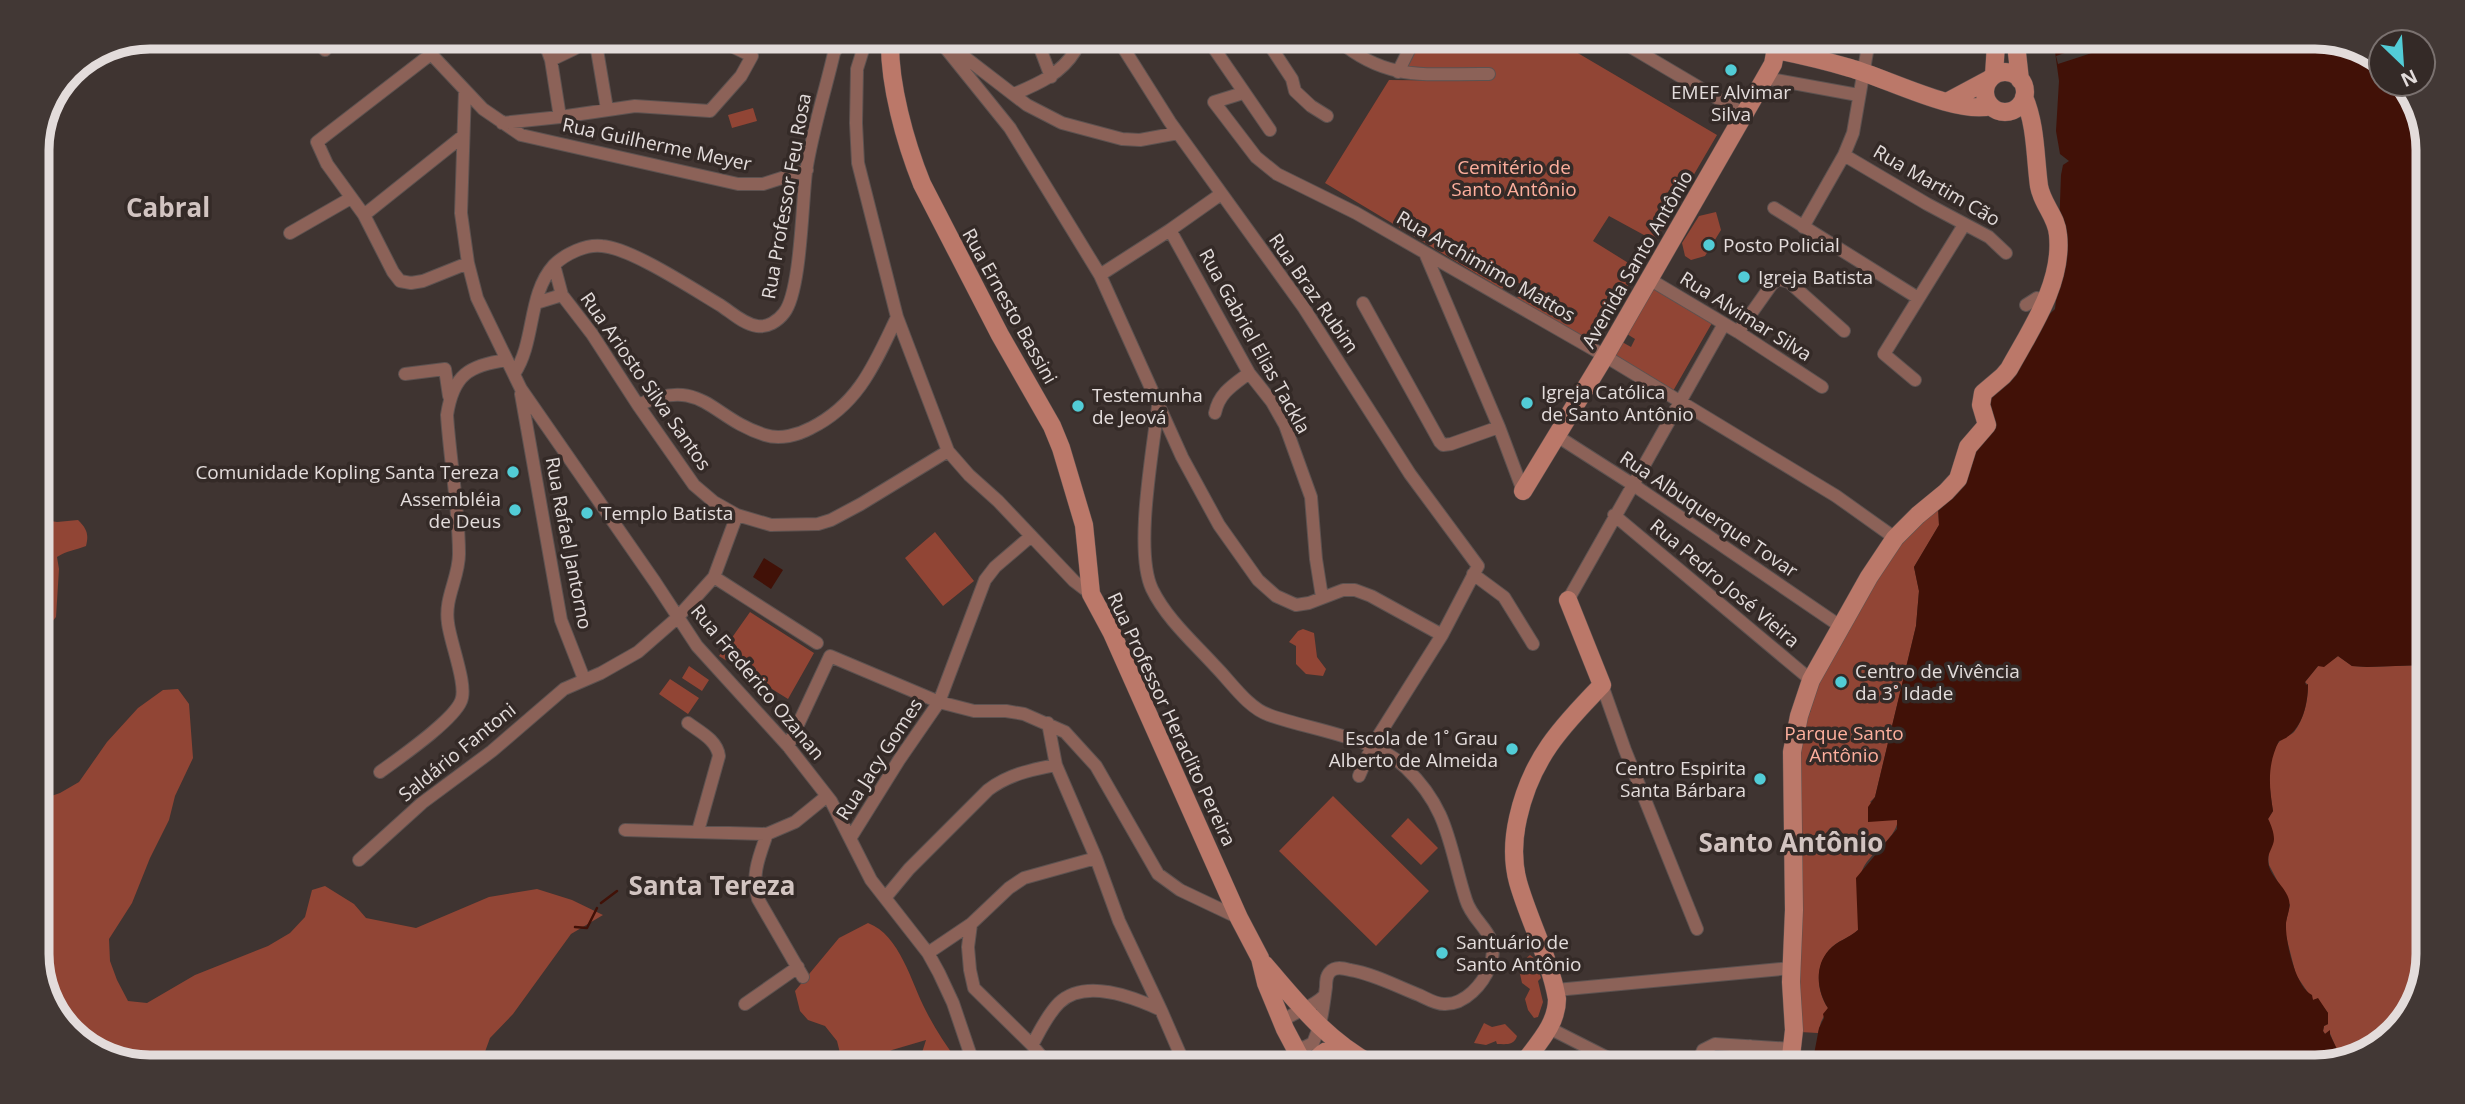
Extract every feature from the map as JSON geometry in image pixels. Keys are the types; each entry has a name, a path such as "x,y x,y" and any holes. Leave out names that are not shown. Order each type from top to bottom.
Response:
{"street":[{"name":"Rua Guilherme Meyer","path":"426,49 483,109 521,135 738,184 763,184 807,170"},
{"path":"547,49 560,117"},
{"path":"551,60 575,49"},
{"path":"597,49 607,109"},
{"path":"502,123 635,106 710,111 741,76 752,56 738,49"},
{"name":"Rua Professor Feu Rosa","path":"554,265 565,256 590,246 619,249 699,292 741,320 755,326 766,326 775,321 790,302 807,170 836,49"},
{"name":"Rua Professor Heraclito Pereira","path":"863,49 857,69 858,163 897,317 948,451 969,475 1017,520 1030,537 1074,581 1091,594 1112,633 1239,918 1260,958 1266,983 1299,1055"},
{"name":"Rua Ernesto Bassini","path":"892,49 894,81 922,184 1061,447 1084,525 1091,594"},
{"path":"947,49 1010,128 1100,275 1182,457 1219,526 1258,580 1276,596 1296,605 1343,590 1355,590 1442,635"},
{"path":"952,49 1027,105 1062,123 1106,136 1140,140 1178,133"},
{"path":"1040,49 1051,77"},
{"name":"Rua Braz Rubim","path":"1124,49 1178,133 1304,309 1475,570 1504,597 1533,645"},
{"path":"1214,49 1270,130"},
{"path":"1273,49 1292,79 1296,91 1327,116"},
{"path":"1349,49 1388,70 1398,72 1489,74"},
{"path":"1398,72 1410,49"},
{"path":"1634,49 1744,114"},
{"name":"Avenida Santo Antônio","path":"1523,491 1605,356 1773,64 1771,49"},
{"path":"1782,49 1973,108 2018,107 2022,88"},
{"path":"1995,49 1992,77 1985,94 1997,108 2033,132"},
{"path":"1792,1055 1792,752 1799,716 1811,680 1840,626 1895,538 1958,479 1968,447 1987,425 1981,405 1983,393 2009,369 2046,300 2055,271 2059,237 2057,226 2041,197 2030,112 2022,88 2017,49"},
{"path":"1014,94 1051,77 1075,51"},
{"path":"1803,227 1844,155 1853,133 1867,52"},
{"path":"431,54 317,142 327,164 364,215 400,281 423,281 468,263"},
{"path":"1947,102 1992,77 2008,72 2022,88"},
{"path":"1765,78 1858,94"},
{"name":"Rua Frederico Ozanan","path":"465,90 461,214 468,263 477,299 521,388 697,646 788,746 827,796 871,880 928,953 953,1003 971,1055"},
{"name":"Rua Archimimo Mattos","path":"1242,93 1214,102 1256,157 1268,167 1356,213 1605,356 1836,496 1895,538"},
{"path":"364,215 463,136"},
{"name":"Rua Martim Cão","path":"1844,155 1989,237 2006,253"},
{"path":"1100,275 1221,194"},
{"path":"289,233 351,198"},
{"path":"1774,208 1918,298"},
{"path":"1915,380 1884,354 1965,225"},
{"name":"Rua Gabriel Elias Tackla","path":"1170,230 1249,373 1272,402 1285,425 1314,512 1316,559 1322,597"},
{"path":"1424,253 1499,427 1523,491"},
{"path":"554,265 562,295"},
{"path":"514,374 526,353 536,303 545,278 554,265"},
{"name":"Rua Alvimar Silva","path":"1649,279 1738,332 1822,387"},
{"path":"1738,332 1778,279 1789,282 1806,300 1844,331"},
{"name":"Rua Ariosto Silva Santos","path":"536,303 562,295 593,334 694,485 714,502 737,515 771,525 818,524 841,515 948,451"},
{"path":"2026,305 2037,298 2046,300"},
{"path":"1363,303 1443,445 1499,427"},
{"path":"638,405 674,393 691,396 766,436 790,436 803,432 830,419 855,395 897,317"},
{"path":"1697,929 1568,600 1724,324"},
{"path":"449,396 459,379 472,368 484,363 507,360"},
{"path":"380,772 422,741 457,709 463,693 451,644 446,607 460,557 446,415 449,396 445,369 405,374"},
{"path":"1215,414 1218,400 1226,390 1249,373"},
{"name":"Rua Rafael Jantorno","path":"521,388 561,620 584,679"},
{"path":"1158,406 1144,554 1152,589 1178,627 1255,708 1268,715 1372,746 1404,765 1437,807 1449,833 1467,903 1492,940 1490,964 1478,986 1452,1003 1437,1003 1373,976 1338,968 1330,971 1326,978 1325,1009 1313,1043 1303,1048 1294,1045"},
{"name":"Rua Albuquerque Tovar","path":"1557,436 1840,626"},
{"path":"435,503 455,502"},
{"path":"584,679 601,673 638,652 677,618 714,577 737,515"},
{"name":"Rua Pedro José Vieira","path":"1614,515 1811,680"},
{"path":"939,702 985,580 995,566 1030,537"},
{"path":"1359,776 1372,746 1442,635 1475,570"},
{"path":"714,577 817,643"},
{"name":"Rua Jacy Gomes","path":"788,746 830,656 939,702 974,711 1024,714 1048,723 1065,732 1096,766 1158,874 1180,890 1239,918"},
{"name":"Saldário Fantoni","path":"359,860 422,803 492,751 564,690 584,679"},
{"path":"1530,1055 1549,1028 1557,1007 1556,990 1517,878 1513,851 1515,829 1523,795 1537,762 1558,732 1602,685"},
{"name":"Rua Jacy Gomes","path":"850,837 939,702"},
{"path":"688,723 712,741 718,748 719,756 698,831"},
{"path":"1048,723 1056,765 1096,858 1119,921 1181,1055"},
{"path":"886,898 909,869 1000,780 1056,765"},
{"path":"625,831 767,834 795,822 827,796"},
{"path":"745,1004 800,972 758,899 755,887 755,869 767,834"},
{"path":"928,953 971,924 1009,888 1024,878 1096,858"},
{"path":"971,924 969,959 974,988 1040,1055"},
{"path":"1260,958 1302,1009 1342,1047 1356,1055"},
{"path":"1556,990 1792,968"},
{"path":"1032,1045 1047,1018 1060,1002 1076,995 1106,991 1138,999 1161,1010"},
{"path":"1282,1021 1317,1003 1324,996"},
{"path":"1549,1028 1600,1055"},
{"path":"1701,1055 1703,1050 1715,1044 1750,1046 1784,1055"},
{"path":"1747,1055 1750,1046"},
{"path":"1320,1055 1329,1049 1342,1047"}],"green space":[{"name":"Cemitério de Santo Antônio","path":"1414,49 1571,49 1717,135 1655,241 1609,216 1593,241 1638,269 1595,344 1517,298 1524,286 1510,278 1502,289 1325,183 1389,80 1489,81 1491,72 1401,69"},
{"path":"753,108 757,121 732,128 728,115"},
{"path":"1716,212 1721,230 1705,256 1691,260 1685,256 1682,243 1699,216"},
{"path":"1647,285 1712,323 1673,391 1607,351 1615,338 1631,347 1635,339 1619,329"},
{"path":"49,338 52,343 49,370"},
{"name":"Parque Santo Antônio","path":"1938,506 1939,525 1914,567 1919,591 1916,626 1875,797 1870,802 1898,820 1896,828 1869,859 1861,874 1858,930 1832,947 1821,964 1819,986 1828,1008 1818,1033 1800,1032 1801,732 1811,710 1810,695 1897,543"},
{"path":"78,520 87,535 86,546 57,557 59,569 56,617 49,624 49,521"},
{"path":"935,532 974,581 943,606 905,558"},
{"path":"750,612 814,653 788,699 719,656"},
{"path":"1303,629 1314,633 1317,657 1326,669 1323,676 1306,674 1296,664 1296,646 1289,642"},
{"path":"2338,656 2352,666 2416,665 2414,974 2403,1005 2387,1026 2360,1045 2338,1052 2329,1031 2325,1034 2323,1031 2328,1024 2328,1013 2317,999 2313,1000 2296,975 2286,936 2290,905 2269,865 2272,833 2268,819 2273,811 2269,775 2272,756 2281,740 2294,732 2305,710 2308,685 2305,682 2318,666 2324,666"},
{"path":"689,666 709,680 702,691 682,678"},
{"path":"670,679 699,698 688,714 659,694"},
{"path":"178,689 189,704 193,758 132,903 109,939 110,961 128,1001 147,1003 195,975 268,946 290,933 305,917 312,890 325,886 354,904 366,918 416,928 489,897 537,889 572,900 603,915 571,934 513,1014 490,1038 484,1055 150,1055 130,1053 99,1042 83,1030 66,1010 54,987 51,974 49,797 79,782 107,742 138,708 163,690"},
{"path":"1333,796 1429,891 1376,946 1279,851"},
{"path":"1408,818 1438,848 1421,865 1391,836"},
{"path":"868,923 888,938 903,961 929,1018 953,1055 921,1055 926,1040 882,1055 840,1055 837,1041 825,1026 808,1020 800,1011 795,991 839,938"},
{"path":"1530,955 1536,962 1541,978 1538,981 1543,1002 1538,1017 1534,1018 1525,999 1530,989 1522,983 1518,965"},
{"path":"1484,1023 1492,1027 1505,1024 1517,1036 1516,1039 1506,1044 1497,1044 1496,1041 1486,1045 1474,1043"}],"shaded area":[{"path":"2055,49 2335,51 2367,63 2367,98 2402,98 2413,124 2416,143 2416,665 2352,666 2338,656 2324,667 2318,666 2305,682 2308,684 2308,692 2302,718 2293,732 2279,741 2271,767 2273,811 2268,819 2274,839 2268,860 2270,870 2286,892 2289,901 2287,941 2296,974 2313,1000 2318,998 2328,1013 2328,1024 2323,1031 2325,1034 2330,1030 2338,1052 2315,1055 1814,1055 1823,1014 1828,1008 1821,994 1821,963 1832,947 1858,930 1856,878 1897,829 1897,820 1868,822 1868,807 1875,797 1916,626 1919,591 1914,567 1939,525 1938,506 1958,486 1984,405 2035,328 2055,309 2063,243 2059,230 2061,175 2063,165 2069,161 2060,154 2056,131 2059,81"},
{"path":"764,558 783,570 771,589 753,577"}],"pier":[{"path":"2076,49 2098,51 2058,64 2056,56"}],"waterway":[{"path":"601,903 617,891"},
{"path":"575,927 587,928 597,908"}],"place":[{"name":"EMEF Alvimar Silva","path":"1731,70"},
{"name":"Posto Policial","path":"1709,245"},
{"name":"Igreja Batista","path":"1744,277"},
{"name":"Igreja Católica de Santo Antônio","path":"1527,403"},
{"name":"Testemunha de Jeová","path":"1078,406"},
{"name":"Comunidade Kopling Santa Tereza","path":"513,472"},
{"name":"Assembléia de Deus","path":"515,510"},
{"name":"Templo Batista","path":"587,513"},
{"name":"Centro de Vivência da 3˚ Idade","path":"1841,682"},
{"name":"Escola de 1˚ Grau Alberto de Almeida","path":"1512,749"},
{"name":"Centro Espirita Santa Bárbara","path":"1760,779"},
{"name":"Santuário de Santo Antônio","path":"1442,953"}],"district":[{"name":"Cabral","path":"168,207"},
{"name":"Santo Antônio","path":"1791,842"},
{"name":"Santa Tereza","path":"712,885"}]}
